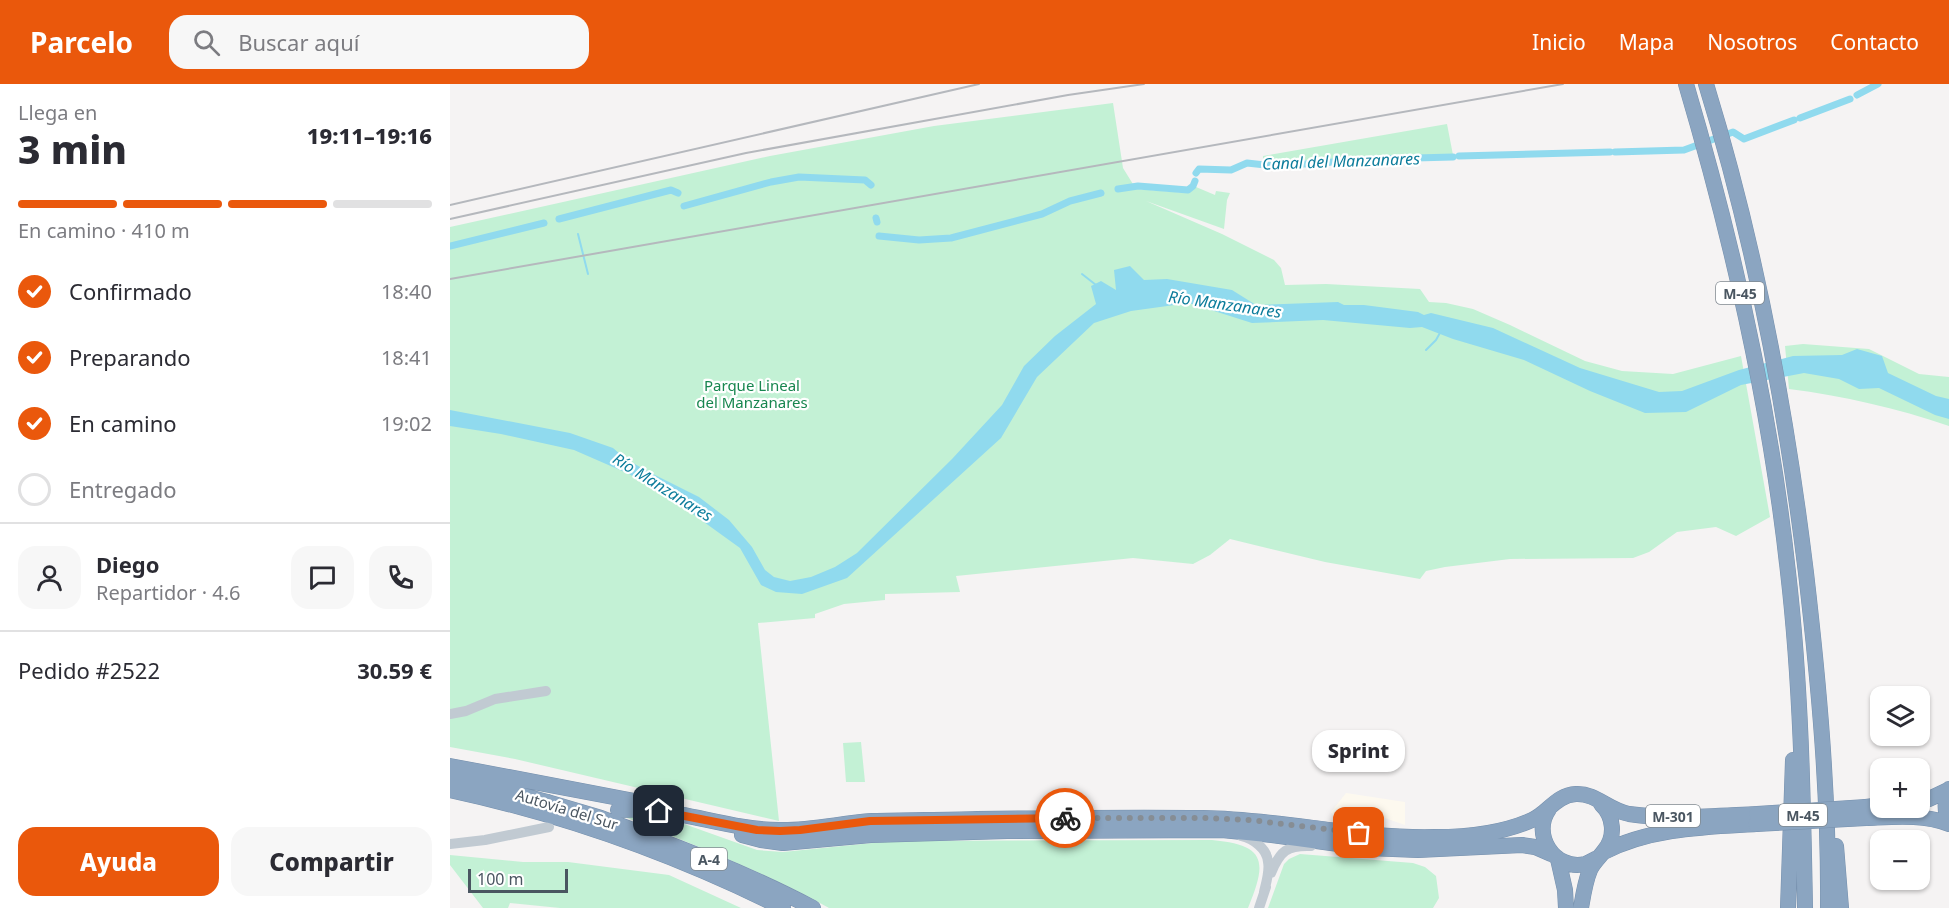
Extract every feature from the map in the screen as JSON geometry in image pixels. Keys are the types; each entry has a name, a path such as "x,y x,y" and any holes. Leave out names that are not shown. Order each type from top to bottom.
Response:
{"highway":[{"name":"M-45","path":"1686,84 1717,194 1746,317 1762,395 1779,504 1796,659 1802,753 1805,908"},
{"name":"M-45","path":"1706,84 1736,190 1764,312 1797,501 1815,651 1826,779 1828,908"},
{"path":"1788,908 1792,762 1799,721"},
{"path":"450,766 780,831"},
{"name":"Autovía del Sur","path":"450,776 601,818 689,850 781,891 813,908"},
{"path":"1826,779 1832,788 1841,908"},
{"name":"Autovía del Sur","path":"450,790 594,829 709,872 783,908"},
{"name":"M-301","path":"1930,799 1949,790"},
{"name":"M-301","path":"1949,790 1945,803 1945,813 1949,823"},
{"name":"M-301","path":"618,810 659,811 757,830 780,831 870,821 1206,818 1250,820 1359,833 1434,837 1500,830 1534,820 1554,802 1569,794 1580,794 1594,798 1614,810 1646,815 1756,819"},
{"path":"1581,908 1590,870 1609,844 1612,830 1612,822 1606,809 1594,798"},
{"path":"1554,802 1544,816 1541,831 1544,843 1555,857 1565,890 1566,908"},
{"name":"M-301","path":"692,817 740,835 783,843 871,835 1222,830 1272,834 1368,848 1418,850 1522,845 1535,847 1572,864 1585,864 1619,844 1637,838 1756,819 1870,810"},
{"name":"M-301","path":"1928,818 1949,823"},
{"path":"1783,908 1784,875 1790,836"}],"street":[{"path":"450,714 466,711 495,699 546,691"},
{"path":"450,844 486,840 549,827"},
{"path":"1157,830 1243,836 1256,842 1269,861 1264,892"},
{"path":"1259,908 1278,856 1287,849 1298,846 1368,848"}],"shaded area":[{"path":"1346,793 1405,802 1405,825 1382,817 1376,825 1339,821 1331,812"}],"green space":[{"name":"Parque Lineal del Manzanares","path":"1113,103 1123,168 1136,189 1188,193 1196,187 1215,195 1216,191 1230,193 1227,200 1224,229 1146,201 1222,234 1274,260 1281,268 1285,285 1326,284 1420,289 1429,302 1473,309 1585,361 1622,371 1673,374 1741,356 1770,517 1736,536 1716,527 1677,532 1649,552 1633,558 1510,559 1426,571 1420,579 1325,562 1230,539 1210,555 1193,564 1133,558 956,576 960,592 885,594 885,600 844,604 815,614 815,618 758,623 779,821 515,759 450,747 450,227 770,156 934,126"},
{"path":"1447,124 1453,155 1263,162 1263,156"},
{"path":"1803,344 1869,349 1919,374 1949,377 1949,426 1870,403 1789,389 1785,346"},
{"path":"861,742 865,782 846,782 843,743"},
{"path":"646,816 673,820 757,850 783,852 892,841 1212,840 1244,846 1253,852 1258,859 1258,879 1248,908 829,908 754,871 625,817"},
{"path":"1300,854 1413,863 1425,867 1436,876 1439,898 1433,908 1268,908 1284,864"},
{"path":"450,855 523,862 568,862 669,875 741,908 560,908 510,903 508,908 483,908 450,865"}],"water":[{"name":"Río Manzanares","path":"1130,266 1144,280 1167,279 1232,290 1256,305 1338,302 1344,305 1364,305 1418,312 1424,315 1431,313 1493,328 1580,368 1659,392 1682,391 1739,370 1793,356 1842,355 1857,349 1882,356 1888,373 1936,396 1949,399 1949,419 1935,415 1879,388 1859,389 1839,379 1804,373 1741,385 1686,412 1645,413 1590,391 1524,360 1453,339 1422,327 1410,328 1323,320 1252,323 1189,303 1131,311 1094,323 1037,377 1001,438 847,578 802,594 776,592 761,585 740,548 672,499 629,474 574,450 501,434 450,426 450,410 570,433 613,448 626,459 647,471 699,497 729,520 752,547 765,570 774,577 790,581 811,577 835,567 857,553 952,459 1002,405 1024,366 1055,336 1096,304 1091,286 1101,281 1116,290 1114,270"}],"waterway":[{"name":"Canal del Manzanares","path":"1857,95 1878,84"},
{"name":"Canal del Manzanares","path":"1800,118 1850,99"},
{"name":"Canal del Manzanares","path":"1615,152 1684,150 1733,132 1744,139 1794,120"},
{"name":"Canal del Manzanares","path":"1459,156 1610,152"},
{"name":"Canal del Manzanares","path":"1196,173 1199,169 1231,170 1247,163 1275,166 1377,159 1453,157"},
{"name":"Canal del Manzanares","path":"684,206 771,182 799,177 865,180 871,185"},
{"name":"Canal del Manzanares","path":"1118,189 1138,186 1188,190 1195,181"},
{"name":"Canal del Manzanares","path":"559,219 671,190 678,193"},
{"name":"Canal del Manzanares","path":"879,236 919,240 951,238 1042,214 1070,201 1101,193"},
{"name":"Canal del Manzanares","path":"876,218 877,222"},
{"name":"Canal del Manzanares","path":"450,246 544,223"},
{"path":"578,234 588,274"},
{"path":"1082,274 1096,285"},
{"path":"1426,350 1441,331"}],"railway":[{"path":"450,205 979,84"},
{"path":"450,219 746,153 1068,95 1144,84"},
{"path":"450,279 1563,84"}],"way so far":[{"path":"1065,818 1250,820 1359,833"}],"place":[{"name":"Sprint","path":"1359,833"}],"route":[{"path":"659,811 757,830 780,831 870,821 1065,818"}]}
